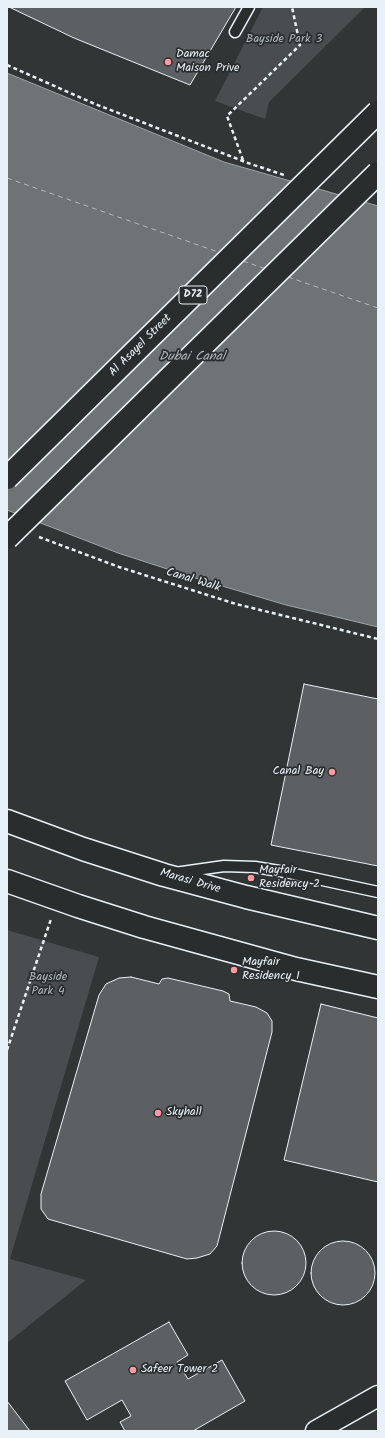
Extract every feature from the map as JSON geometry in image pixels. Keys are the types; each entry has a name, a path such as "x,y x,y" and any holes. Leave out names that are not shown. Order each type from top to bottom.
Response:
{"main road":[{"name":"Al Asayel Street","path":"7,478 378,112"},
{"path":"7,538 378,173"},
{"name":"Marasi Drive","path":"7,821 83,849 164,875 246,898 378,928"},
{"path":"7,881 144,927 239,953 378,987"}],"street":[{"path":"316,1431 378,1396"}],"lane":[{"path":"235,32 249,7"},
{"path":"164,875 193,869 224,866 255,867 378,892"}],"path":[{"path":"243,160 227,116 300,45 292,7"},
{"path":"7,65 102,107 248,163 290,176"},
{"name":"Canal Walk","path":"34,535 119,567 228,602 378,639"},
{"path":"7,1050 58,899"}],"green space":[{"name":"Bayside Park 3","path":"263,7 365,7 269,102 265,119 215,101"},
{"name":"Bayside Park 4","path":"7,930 99,957 10,1259 86,1280 7,1343"}],"water":[{"name":"Dubai Canal","path":"7,73 224,162 378,206 378,627 286,605 192,577 118,553 7,510"}],"building":[{"name":"Damac Maison Prive","path":"9,7 236,7 190,85 74,38"},
{"name":"Canal Bay","path":"304,684 378,699 378,866 271,845"},
{"name":"Skyhall","path":"131,977 159,984 162,979 168,978 223,991 229,994 230,1001 256,1007 267,1013 272,1021 272,1032 217,1246 210,1254 197,1258 187,1259 48,1219 41,1209 41,1194 99,995 106,984 119,978"},
{"path":"321,1004 378,1018 378,1182 284,1160"},
{"path":"274,1231 286,1233 297,1240 304,1251 306,1263 304,1275 297,1286 286,1293 274,1295 262,1293 251,1286 244,1275 242,1263 244,1251 251,1240 262,1233"},
{"path":"343,1241 355,1243 366,1250 373,1261 375,1273 373,1285 366,1296 355,1303 343,1305 331,1303 320,1296 313,1285 311,1273 313,1261 320,1250 331,1243"},
{"name":"Safeer Tower 2","path":"169,1322 188,1355 177,1362 188,1379 222,1360 245,1401 193,1431 125,1431 120,1422 131,1416 122,1400 87,1420 65,1381"},
{"path":"7,1401 30,1431 7,1431"}],"ferry route":[{"path":"7,178 221,253"},
{"path":"243,261 266,269"},
{"path":"288,277 378,308"}],"place":[{"name":"Damac Maison Prive","path":"168,62"},
{"name":"Canal Bay","path":"332,772"},
{"name":"Mayfair Residency 2","path":"251,878"},
{"name":"Mayfair Residency 1","path":"234,970"},
{"name":"Skyhall","path":"158,1113"},
{"name":"Safeer Tower 2","path":"133,1370"}]}
